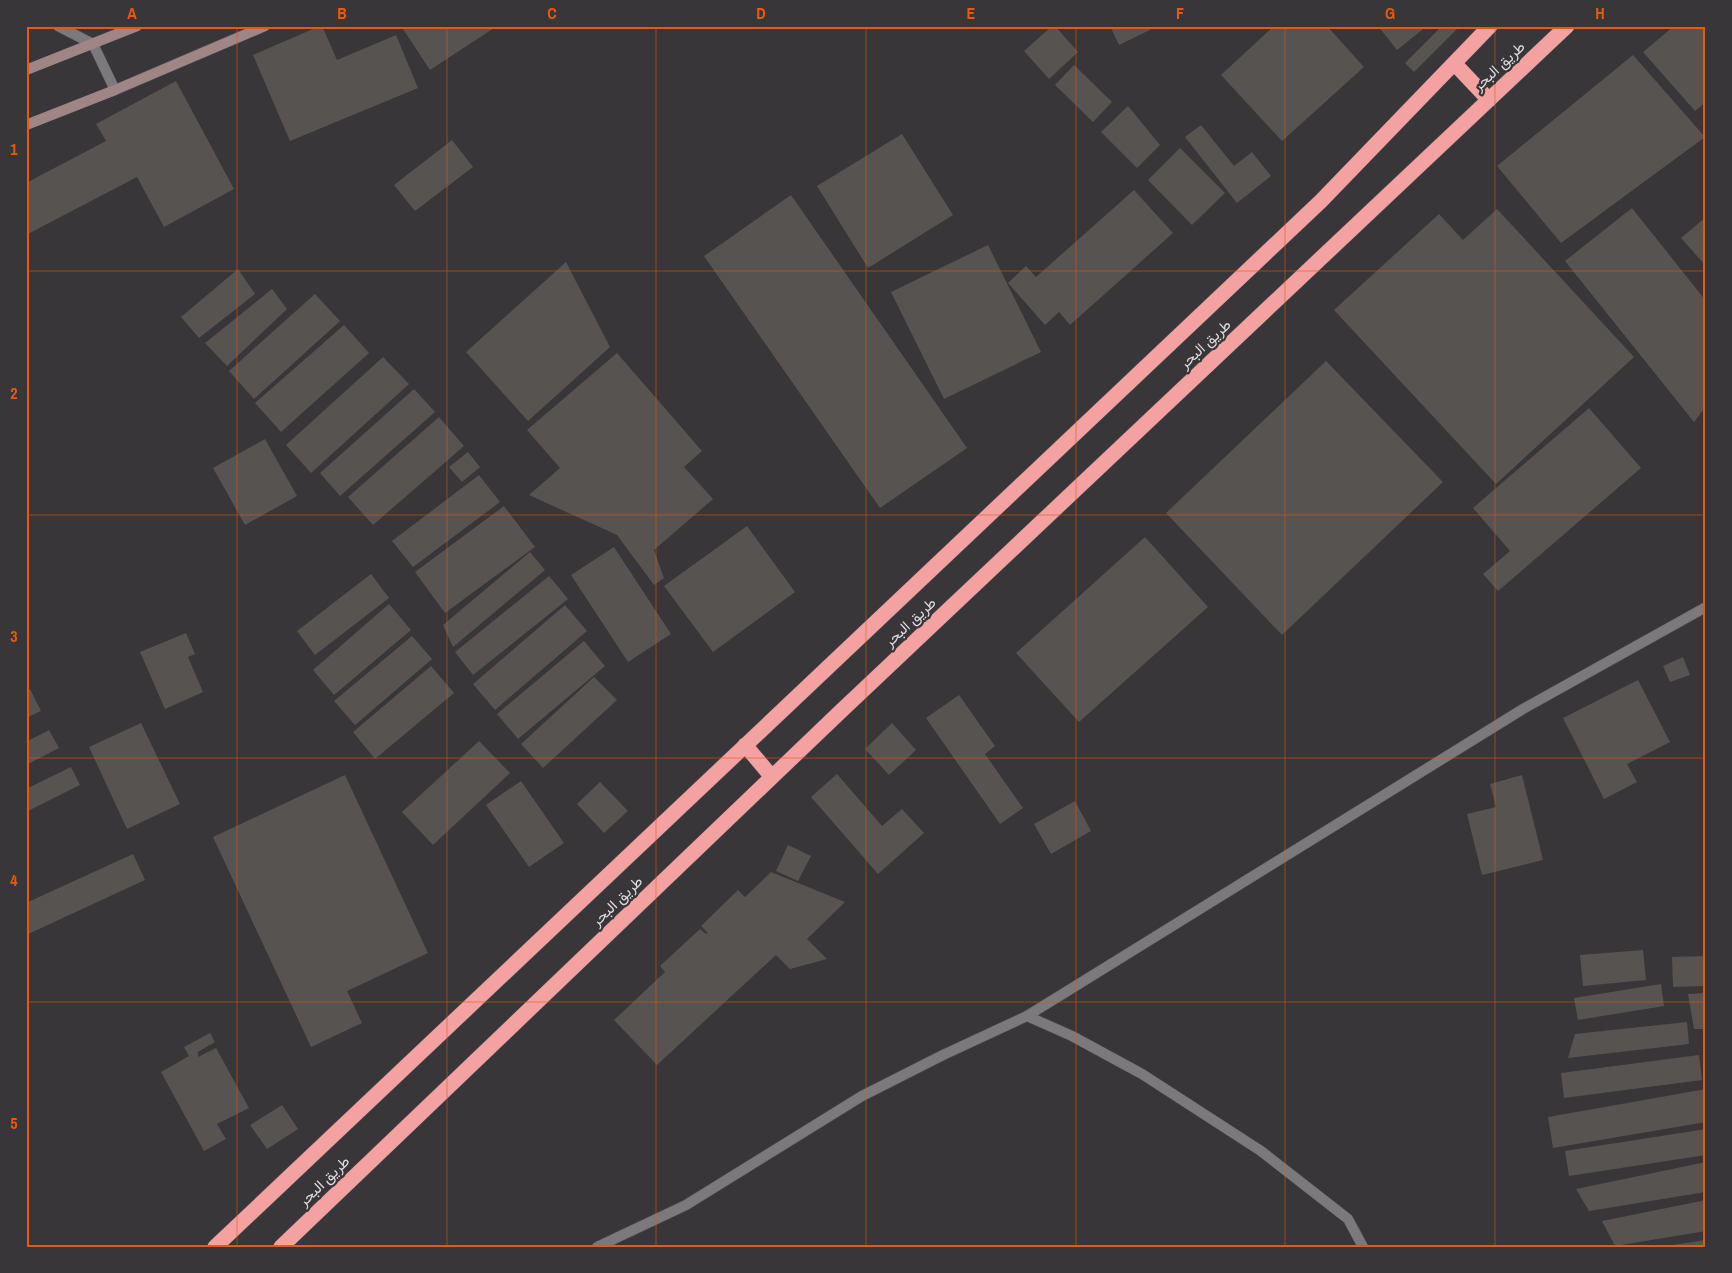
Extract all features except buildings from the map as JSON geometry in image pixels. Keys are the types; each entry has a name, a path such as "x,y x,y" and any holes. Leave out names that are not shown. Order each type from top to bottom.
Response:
{"highway":[{"name":"طريق البحر","path":"216,1247 1321,201 1490,26"},
{"name":"طريق البحر","path":"281,1247 772,777 1567,26"},
{"path":"1455,64 1488,100"},
{"path":"745,745 772,777"}],"main road":[{"path":"26,70 137,26"},
{"path":"26,125 115,90 265,26"}],"street":[{"path":"58,26 93,44 115,90"},
{"path":"597,1247 686,1205 862,1096 943,1055 1027,1016 1523,709 1706,607"},
{"path":"1027,1016 1072,1036 1142,1074 1261,1150 1348,1220 1363,1247"}]}
